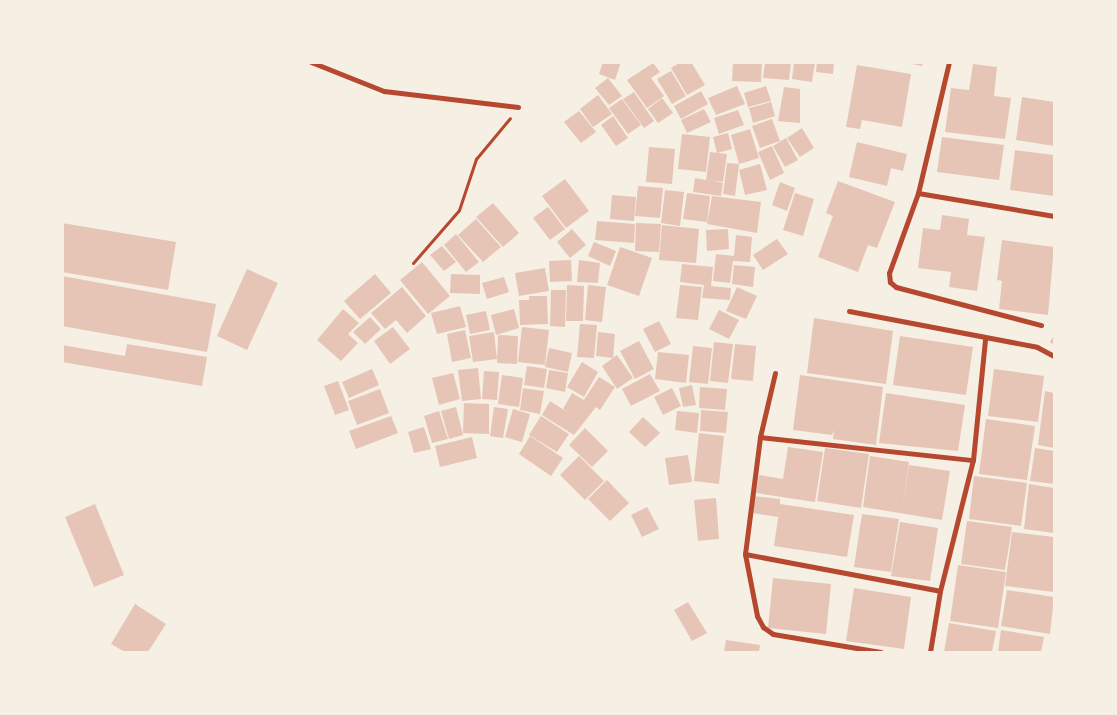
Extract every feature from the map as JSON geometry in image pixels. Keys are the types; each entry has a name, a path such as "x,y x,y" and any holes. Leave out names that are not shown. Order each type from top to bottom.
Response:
{"street":[{"path":"311,62 384,91 518,108"},
{"path":"949,62 918,193 890,273 890,282 896,287 1041,325"},
{"path":"918,193 1054,216"},
{"path":"849,310 985,339 1037,347 1054,356"},
{"path":"930,652 940,591 972,460 985,339"},
{"path":"775,373 760,437 745,554 756,597 757,616 763,628 773,634 881,652"},
{"path":"760,437 972,460"},
{"path":"745,554 940,591"}],"path":[{"path":"413,263 459,210 476,159 518,108"}],"building":[{"path":"603,62 621,62 615,80 599,74"},
{"path":"681,62 691,62 705,85 687,95 671,68"},
{"path":"733,62 762,62 761,82 732,81"},
{"path":"765,62 791,62 789,80 763,78"},
{"path":"794,62 815,62 812,82 792,79"},
{"path":"817,62 834,62 833,74 816,72"},
{"path":"902,62 923,62 922,66"},
{"path":"653,63 660,72 651,78 664,96 647,108 627,80"},
{"path":"973,64 997,67 994,96 1011,98 1005,139 945,132 951,88 969,90"},
{"path":"857,65 911,74 902,127 862,120 860,129 846,127"},
{"path":"671,71 686,96 672,104 657,79"},
{"path":"608,78 622,96 609,105 595,88"},
{"path":"737,86 745,104 716,115 708,98"},
{"path":"766,86 771,101 748,107 744,93"},
{"path":"784,87 800,89 800,123 778,121"},
{"path":"701,91 708,104 681,119 674,106"},
{"path":"634,92 654,121 644,128 623,99"},
{"path":"598,95 612,114 593,127 580,109"},
{"path":"1022,97 1054,102 1054,146 1016,140"},
{"path":"662,98 673,113 658,123 648,109"},
{"path":"622,99 641,125 628,134 609,108"},
{"path":"771,102 775,116 753,123 749,108"},
{"path":"704,109 711,122 687,133 681,120"},
{"path":"738,110 744,125 719,134 714,118"},
{"path":"579,111 596,132 581,143 564,122"},
{"path":"613,116 628,138 616,146 601,125"},
{"path":"772,119 780,141 760,148 752,126"},
{"path":"802,128 814,148 800,157 787,138"},
{"path":"750,129 759,158 739,164 731,135"},
{"path":"728,133 732,149 717,153 713,137"},
{"path":"682,134 710,137 706,172 678,169"},
{"path":"942,137 1004,145 999,180 937,172"},
{"path":"786,138 798,160 785,167 773,146"},
{"path":"857,142 907,154 903,171 891,168 887,186 849,177"},
{"path":"772,146 784,173 770,180 758,152"},
{"path":"649,147 675,149 672,184 646,182"},
{"path":"1015,150 1054,155 1054,196 1010,190"},
{"path":"710,152 727,154 723,182 710,180 723,183 721,196 693,192 695,178 706,180"},
{"path":"727,163 739,164 735,196 723,194"},
{"path":"760,164 767,190 745,195 739,170"},
{"path":"565,179 589,211 566,228 542,196"},
{"path":"838,181 895,202 877,248 868,245 858,272 818,257 833,216 826,213"},
{"path":"780,182 795,188 787,211 772,205"},
{"path":"638,186 663,188 660,218 635,216"},
{"path":"665,190 684,192 680,226 661,223"},
{"path":"687,193 710,196 707,222 683,219"},
{"path":"795,193 814,199 803,236 783,230"},
{"path":"612,195 636,197 634,221 610,219"},
{"path":"712,196 761,202 757,233 707,224"},
{"path":"493,203 519,233 503,247 476,217"},
{"path":"548,207 565,229 550,240 533,218"},
{"path":"942,215 969,219 967,235 985,237 977,291 949,287 951,272 918,268 923,228 940,230"},
{"path":"476,219 501,247 483,262 458,235"},
{"path":"597,221 635,224 634,243 595,240"},
{"path":"62,223 176,242 168,290 62,272"},
{"path":"636,223 661,224 659,252 635,251"},
{"path":"662,225 699,229 696,263 659,260"},
{"path":"572,229 586,245 570,258 557,242"},
{"path":"728,229 729,249 707,251 706,230"},
{"path":"456,234 479,262 466,272 444,245"},
{"path":"736,235 752,237 750,262 733,261 730,283 713,281 716,254 734,256"},
{"path":"777,239 788,254 763,270 753,255"},
{"path":"1002,240 1054,247 1048,315 999,309 1002,281 997,280"},
{"path":"594,242 616,251 610,266 588,256"},
{"path":"442,246 456,262 444,271 430,255"},
{"path":"620,247 652,258 639,296 607,285"},
{"path":"571,260 572,281 550,282 549,261"},
{"path":"579,260 600,263 598,283 577,282"},
{"path":"422,262 450,296 428,314 400,280"},
{"path":"682,264 713,267 711,286 731,288 730,300 702,298 704,285 680,282"},
{"path":"734,265 755,267 753,287 732,284"},
{"path":"545,268 549,291 519,296 515,273"},
{"path":"247,269 278,283 247,350 217,336"},
{"path":"375,274 391,293 360,319 344,301"},
{"path":"451,274 480,275 480,294 450,293"},
{"path":"62,276 216,304 207,352 62,326"},
{"path":"504,277 509,292 487,299 482,283"},
{"path":"567,285 584,286 583,321 566,321"},
{"path":"588,285 606,287 602,322 585,320"},
{"path":"680,285 702,287 698,320 676,318"},
{"path":"402,287 426,316 407,333 396,320 385,329 371,313"},
{"path":"737,287 757,296 746,319 726,311"},
{"path":"551,290 566,290 565,327 550,326"},
{"path":"529,296 547,296 548,324 520,325 519,300 529,300"},
{"path":"460,306 466,327 437,334 431,313"},
{"path":"343,309 359,323 348,334 358,343 341,361 317,340"},
{"path":"514,309 519,328 496,335 491,315"},
{"path":"719,310 739,320 729,339 709,329"},
{"path":"486,311 490,330 470,334 466,315"},
{"path":"370,317 381,329 365,344 353,332"},
{"path":"814,318 893,331 886,384 807,373"},
{"path":"659,321 671,344 655,352 643,329"},
{"path":"580,324 597,325 594,358 577,357"},
{"path":"393,327 410,349 390,364 374,341"},
{"path":"522,327 549,330 545,365 518,362"},
{"path":"465,330 471,358 452,362 447,334"},
{"path":"494,332 497,359 473,362 469,336"},
{"path":"598,332 615,334 613,358 596,356"},
{"path":"498,335 518,336 517,364 497,363"},
{"path":"1054,335 1054,345 1050,342"},
{"path":"900,336 973,347 966,395 893,385"},
{"path":"639,341 654,369 635,379 620,351"},
{"path":"714,342 733,344 728,383 710,381"},
{"path":"127,344 207,357 202,386 62,362 62,345 125,356"},
{"path":"735,344 756,346 753,381 731,379"},
{"path":"693,346 712,348 708,384 689,382"},
{"path":"549,348 572,353 568,372 545,367"},
{"path":"658,352 689,355 686,383 655,379"},
{"path":"617,355 633,378 617,389 602,366"},
{"path":"582,362 598,372 584,397 567,387"},
{"path":"527,366 547,369 544,388 524,385"},
{"path":"478,368 481,399 462,401 458,370"},
{"path":"372,369 379,385 349,398 342,382"},
{"path":"994,369 1044,376 1038,422 988,416"},
{"path":"549,370 568,373 565,392 546,388"},
{"path":"484,371 499,372 497,400 482,399"},
{"path":"453,373 460,399 439,405 432,378"},
{"path":"650,374 660,391 631,406 622,389"},
{"path":"502,375 523,378 519,407 498,404"},
{"path":"800,375 883,387 876,445 833,439 834,430 832,435 793,430"},
{"path":"599,377 615,387 600,410 596,407 574,435 542,415 550,401 578,419 563,409 572,393 584,400"},
{"path":"338,381 349,410 335,415 324,386"},
{"path":"692,385 696,405 683,407 679,388"},
{"path":"700,387 727,389 725,410 699,408"},
{"path":"523,388 544,391 540,414 520,410"},
{"path":"672,388 681,406 663,415 654,397"},
{"path":"380,389 389,413 357,425 348,401"},
{"path":"1045,391 1054,393 1054,448 1038,445"},
{"path":"886,393 965,405 958,451 879,443"},
{"path":"464,403 489,404 489,434 463,433"},
{"path":"456,407 463,435 449,439 441,411"},
{"path":"494,407 508,409 503,438 490,436"},
{"path":"513,409 530,414 522,442 505,437"},
{"path":"701,410 728,412 726,433 700,431"},
{"path":"439,411 448,439 432,443 424,416"},
{"path":"677,411 699,413 697,433 675,430"},
{"path":"391,416 398,433 356,449 349,431"},
{"path":"541,416 569,434 557,452 529,435"},
{"path":"643,417 660,433 645,447 629,432"},
{"path":"986,419 1035,426 1027,480 979,474"},
{"path":"424,427 431,449 414,453 408,432"},
{"path":"585,428 608,451 592,467 569,445"},
{"path":"699,433 724,436 719,484 694,481"},
{"path":"530,436 563,458 551,476 519,454"},
{"path":"472,437 477,458 440,467 435,446"},
{"path":"788,447 823,452 815,502 756,493 759,475 783,479"},
{"path":"825,448 869,454 861,508 817,501"},
{"path":"1035,448 1054,451 1054,484 1030,481"},
{"path":"688,455 692,482 669,485 665,458"},
{"path":"579,456 604,481 585,500 560,475"},
{"path":"870,456 909,462 902,510 909,465 950,471 942,520 863,507"},
{"path":"974,476 1027,483 1021,526 969,519"},
{"path":"607,480 629,503 610,521 588,499"},
{"path":"1029,484 1054,488 1054,533 1024,529"},
{"path":"754,496 780,499 780,504 854,515 847,557 774,546 779,511 778,517 752,513"},
{"path":"716,498 719,539 698,541 694,500"},
{"path":"95,504 124,575 94,587 65,517"},
{"path":"647,507 659,529 642,537 631,515"},
{"path":"862,514 899,519 891,572 854,567"},
{"path":"967,521 1012,527 1005,570 961,564"},
{"path":"900,522 938,528 930,581 891,576"},
{"path":"1012,532 1054,537 1054,592 1005,586"},
{"path":"958,565 1006,572 998,628 950,621"},
{"path":"773,578 831,584 826,634 768,628"},
{"path":"854,588 911,597 904,649 846,641"},
{"path":"1007,590 1054,597 1050,634 1001,626"},
{"path":"688,602 707,633 692,641 674,610"},
{"path":"135,604 166,624 148,652 125,652 111,644"},
{"path":"949,623 996,631 992,652 944,652"},
{"path":"1001,630 1044,637 1041,652 998,652"},
{"path":"726,640 760,645 759,652 724,652"}]}
